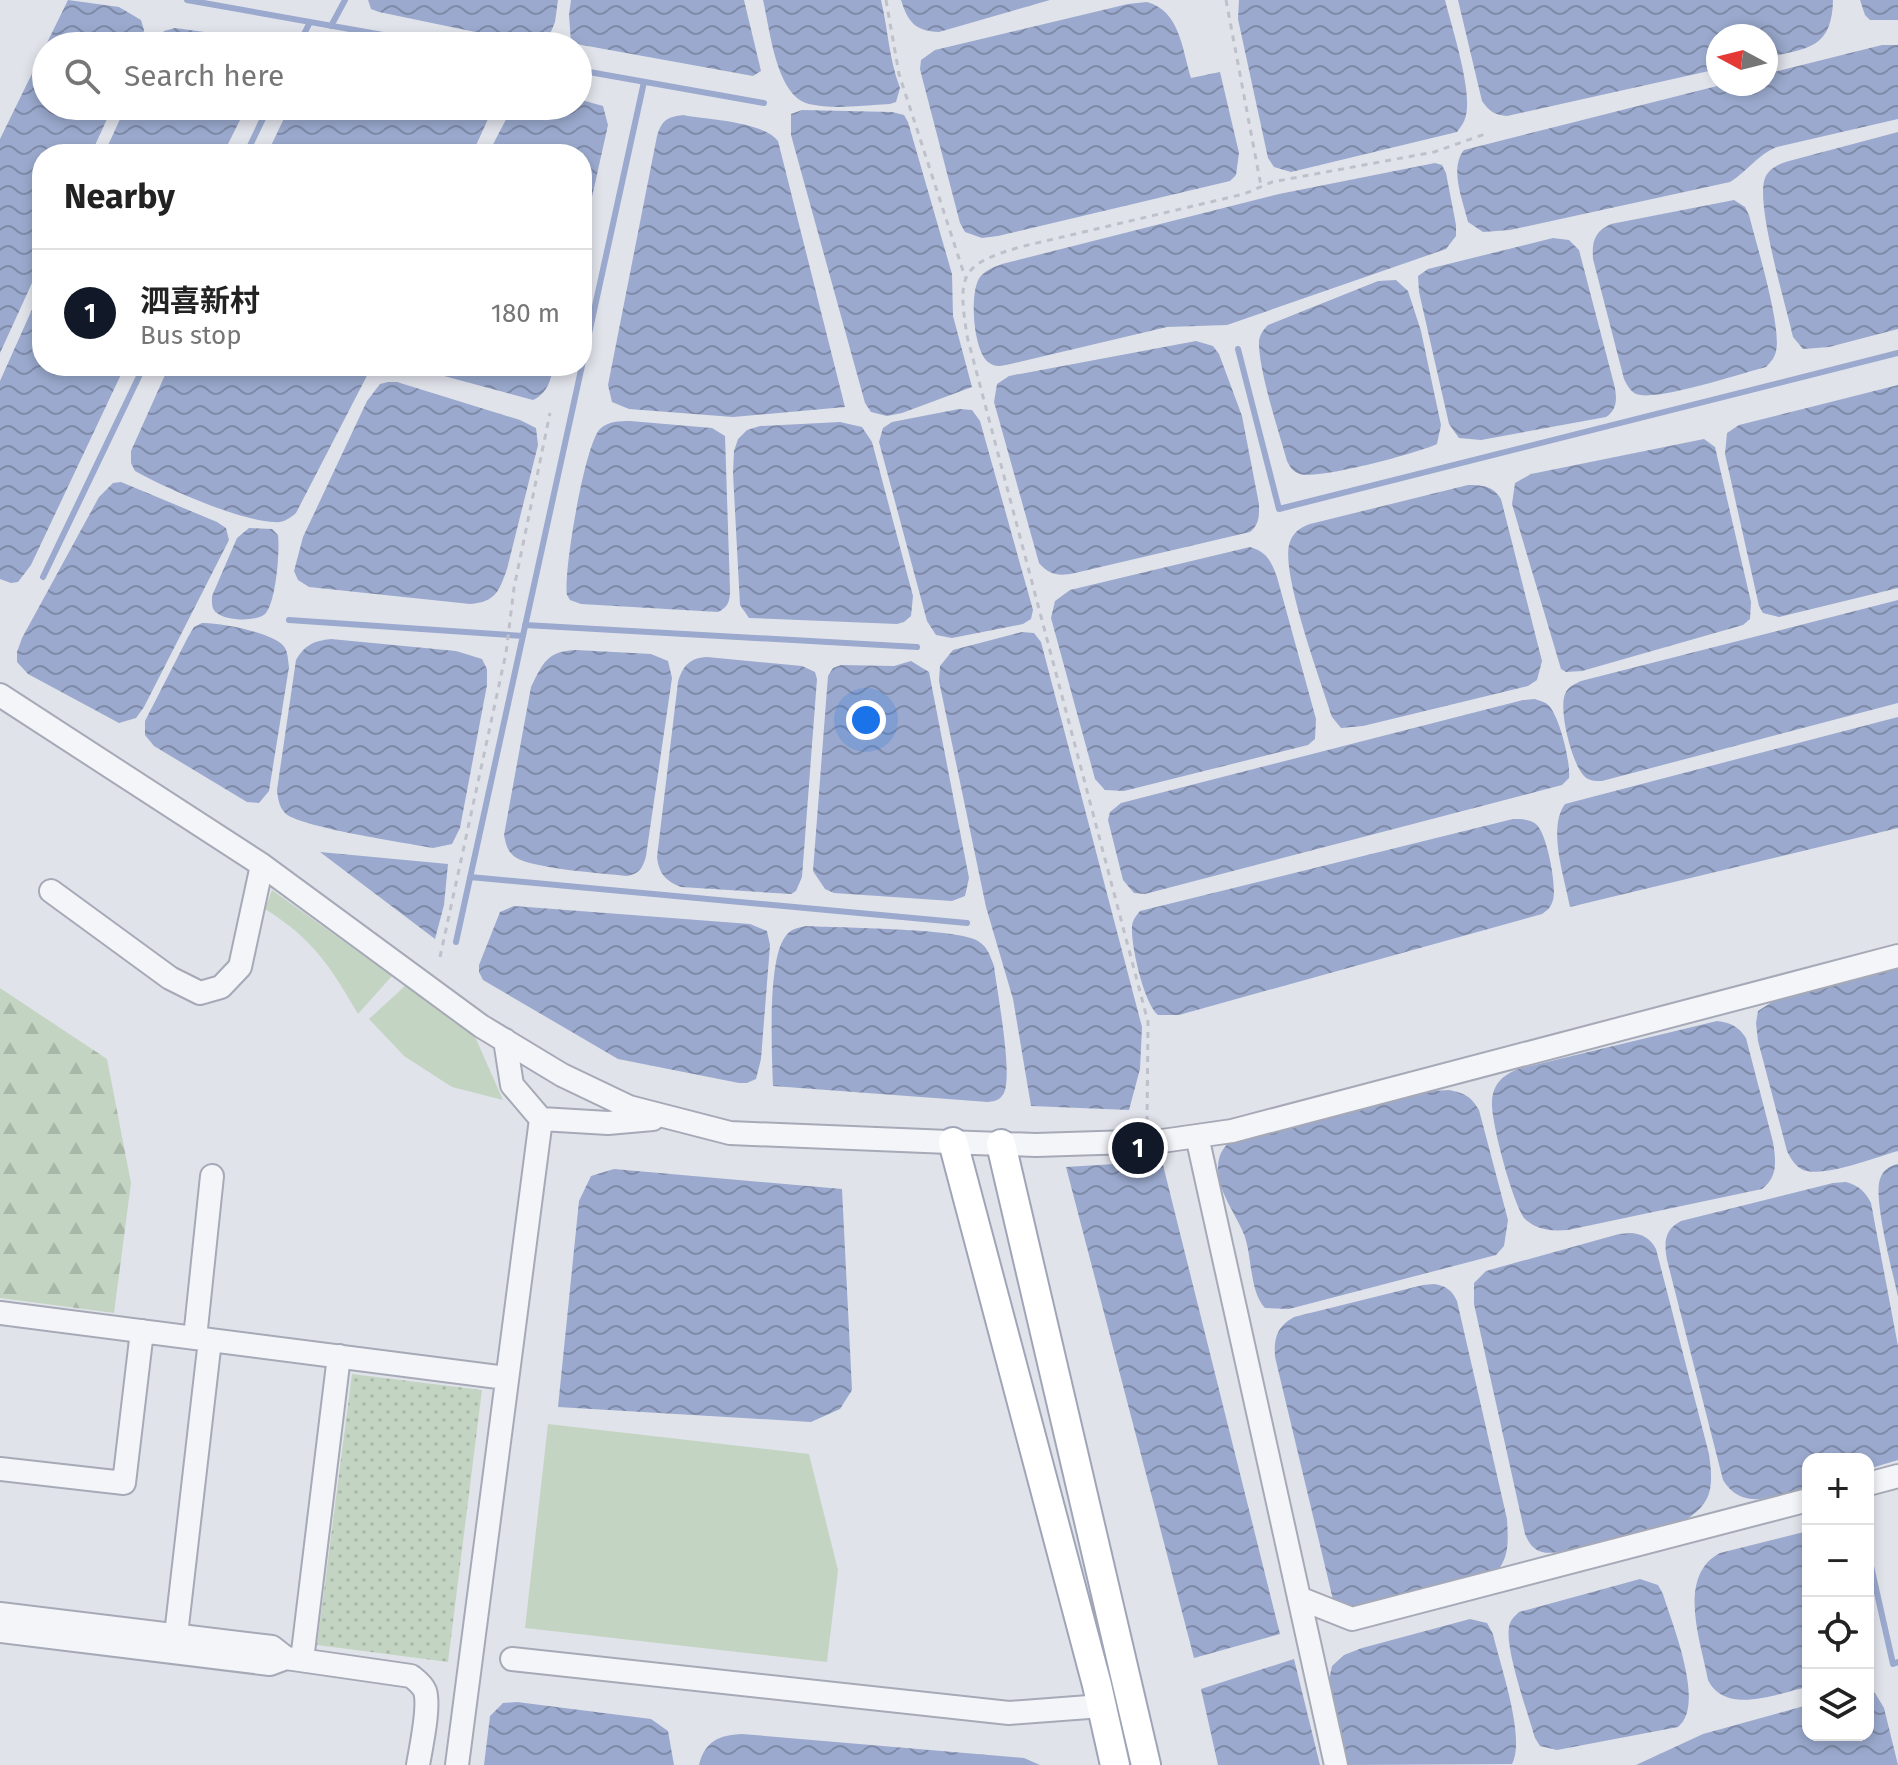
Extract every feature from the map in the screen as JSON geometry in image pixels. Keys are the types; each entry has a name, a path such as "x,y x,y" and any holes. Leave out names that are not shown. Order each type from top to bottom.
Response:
{"main road":[{"path":"953,1142 1115,1765"},
{"path":"1001,1144 1146,1765"}],"street":[{"path":"0,695 262,865 481,1026 562,1075 629,1107 730,1133 1001,1144 1147,1142 1197,1136 1248,1127 1898,956"},
{"path":"51,891 170,978 200,993 221,987 240,967 262,865"},
{"path":"505,1040 512,1085 541,1119 608,1123 670,1117"},
{"path":"457,1765 541,1119"},
{"path":"1197,1136 1336,1765"},
{"path":"175,1644 203,1339 212,1176"},
{"path":"0,1313 506,1378"},
{"path":"0,1469 124,1483 142,1331"},
{"path":"294,1659 339,1356"},
{"path":"1874,1482 1898,1476"},
{"path":"1299,1598 1352,1619 1802,1502"},
{"path":"0,1614 175,1644"},
{"path":"0,1631 175,1644 272,1647 294,1659 411,1676 425,1691 426,1701 418,1765"},
{"path":"512,1659 1009,1713 1102,1706"}],"path":[{"path":"886,0 899,74 965,277"},
{"path":"1226,0 1261,186"},
{"path":"1147,1142 1148,1022 967,336 962,292 965,277 975,264 988,257 1244,194 1272,182 1434,152 1488,133"},
{"path":"440,957 506,653 511,610 550,413"}],"green space":[{"path":"272,890 392,976 358,1014 319,955 296,931 265,909"},
{"path":"405,986 473,1032 503,1100 452,1087 404,1056 369,1019"},
{"path":"0,988 107,1059 131,1183 114,1313 0,1298"},
{"path":"352,1374 482,1390 448,1662 317,1645"},
{"path":"548,1424 809,1454 838,1570 827,1662 525,1628"}],"water":[{"path":"68,0 119,7 141,20 144,30 144,32 52,32"},
{"path":"368,0 558,0 551,32 475,32 371,9"},
{"path":"571,0 744,0 761,71 753,76 592,47 592,32 570,32"},
{"path":"763,0 881,0 893,67 900,88 896,102 829,107 809,104 798,98 789,88 776,60"},
{"path":"901,0 1050,0 939,32 924,30 914,24"},
{"path":"1239,0 1445,0 1466,90 1463,124 1457,132 1291,172 1274,167 1268,158 1238,19"},
{"path":"1458,0 1833,0 1828,29 1822,38 1805,48 1778,55 1778,24 1706,24 1706,72 1507,116 1493,112 1482,101"},
{"path":"1860,0 1898,0 1898,20 1870,20"},
{"path":"1147,2 1158,7 1173,22 1191,78 1220,72 1239,153 1236,175 1230,181 998,236 982,238 965,232 960,223 923,81 921,60 935,50"},
{"path":"175,28 204,32 163,32"},
{"path":"1882,45 1898,45 1898,119 1777,147 1730,182 1510,230 1483,232 1468,222 1457,175 1464,150 1706,89 1706,96 1778,96 1778,71"},
{"path":"32,74 32,120 107,120 96,144 32,144 32,283 0,353 0,139"},
{"path":"592,103 603,106 608,125 592,197 592,144 493,144 506,120 592,120"},
{"path":"802,110 892,112 904,115 952,274 953,316 972,387 887,416 871,412 865,403 791,135 791,114"},
{"path":"683,115 748,125 770,134 778,141 845,407 733,417 629,409 612,402 608,385 657,136 666,120"},
{"path":"120,120 240,120 228,144 109,144"},
{"path":"283,120 488,120 477,144 272,144"},
{"path":"1898,132 1898,329 1829,347 1803,349 1793,337 1773,255 1764,209 1765,178 1772,169 1785,162"},
{"path":"1435,163 1442,165 1446,173 1456,225 1456,236 1446,249 1227,325 1167,327 997,366 983,356 974,321 974,295 980,277 996,266 1279,194"},
{"path":"1734,200 1745,207 1749,215 1767,284 1777,339 1774,357 1766,367 1700,386 1661,394 1636,394 1624,379 1593,259 1595,238 1611,224"},
{"path":"1553,238 1569,240 1579,250 1614,384 1615,406 1606,417 1481,440 1459,438 1449,424 1418,276 1428,269"},
{"path":"1396,280 1408,291 1421,331 1441,425 1437,444 1346,470 1310,475 1298,473 1287,461 1270,401 1260,353 1261,334 1268,325 1378,281"},
{"path":"32,309 32,376 120,376 31,565 18,582 11,583 0,579 0,381"},
{"path":"1196,341 1213,346 1219,354 1242,416 1259,504 1256,526 1250,532 1075,573 1051,573 1039,563 994,402 997,384 1009,376"},
{"path":"165,376 367,376 296,513 286,520 277,522 242,516 165,486 135,471 131,451"},
{"path":"444,376 552,376 545,390 533,400"},
{"path":"397,382 520,420 536,428 538,445 507,569 499,589 486,601 470,604 309,587 298,580 294,571 303,537 367,401 380,384"},
{"path":"1898,385 1898,588 1779,617 1763,613 1725,454 1727,433 1739,425"},
{"path":"959,409 972,410 980,421 1033,610 1031,619 1023,624 952,638 936,635 927,621 879,442 883,428 892,422"},
{"path":"630,421 712,428 725,436 730,593 727,605 718,612 581,604 570,600 567,595 568,562 576,509 594,439 607,424"},
{"path":"840,422 862,427 872,442 913,596 911,616 897,624 749,618 740,605 733,473 738,439 747,430 760,426"},
{"path":"1704,439 1715,447 1751,602 1750,619 1743,625 1582,671 1566,672 1561,669 1512,504 1515,483 1531,474"},
{"path":"121,482 217,522 226,528 229,540 144,707 136,718 119,723 28,674 17,662 17,652 99,497 113,483"},
{"path":"1468,485 1487,487 1501,499 1542,661 1537,680 1528,686 1363,726 1341,728 1332,717 1297,604 1288,560 1292,537 1310,524"},
{"path":"249,528 272,529 278,535 278,564 272,599 261,617 227,618 214,610 212,596 237,538"},
{"path":"1250,547 1268,558 1277,577 1316,719 1315,739 1308,745 1124,791 1105,790 1095,779 1051,618 1055,601 1070,590"},
{"path":"1898,600 1898,703 1602,781 1588,779 1579,770 1567,735 1563,710 1566,692 1574,684"},
{"path":"202,623 259,633 280,643 287,652 289,667 269,791 259,803 247,802 154,746 145,735 145,721 188,637 194,627"},
{"path":"1022,632 1034,633 1041,642 1142,1027 1140,1069 1129,1110 1031,1106 1013,999 986,907 939,681 940,666 953,650"},
{"path":"331,639 456,651 482,659 487,669 487,685 460,828 452,844 433,848 354,834 310,824 294,818 281,808 277,790 296,660 310,645"},
{"path":"576,650 651,654 668,661 672,678 646,856 640,870 627,876 537,865 515,857 505,841 531,687 547,660 558,653"},
{"path":"707,657 802,666 815,672 817,679 802,877 796,891 791,894 681,887 667,879 659,868 657,857 678,682 688,664"},
{"path":"911,661 929,672 969,878 965,896 952,901 834,893 825,889 813,871 828,676 833,668 841,665 894,666"},
{"path":"1535,699 1547,704 1560,727 1569,771 1569,778 1562,785 1145,894 1134,893 1123,880 1108,820 1110,812 1121,803"},
{"path":"1898,717 1898,828 1570,907 1557,840 1557,826 1565,804"},
{"path":"1513,819 1529,820 1537,825 1548,849 1554,893 1550,906 1542,914 1179,1015 1158,1015 1153,1009 1139,974 1132,936 1133,923 1140,911"},
{"path":"320,852 448,864 444,905 435,939"},
{"path":"514,906 750,924 767,931 770,945 761,1059 756,1079 739,1083 618,1059 483,980 479,965 500,912"},
{"path":"806,926 947,933 981,943 994,966 1004,1032 1007,1069 1001,1097 988,1102 773,1086 775,966 787,934"},
{"path":"1898,967 1898,1151 1836,1169 1803,1170 1787,1151 1758,1041 1758,1011 1772,1002"},
{"path":"1717,1021 1734,1026 1746,1038 1773,1142 1775,1168 1767,1184 1762,1189 1568,1230 1541,1228 1526,1220 1509,1182 1492,1111 1494,1090 1500,1081 1518,1069"},
{"path":"1449,1090 1467,1096 1479,1110 1508,1220 1504,1246 1496,1255 1289,1309 1265,1308 1254,1284 1245,1237 1224,1195 1219,1177 1219,1160 1227,1144 1433,1091"},
{"path":"1162,1161 1280,1634 1194,1658 1066,1167"},
{"path":"1898,1164 1898,1297 1881,1219 1879,1189 1883,1173"},
{"path":"614,1169 842,1189 852,1390 840,1409 811,1422 558,1407 579,1201 591,1176"},
{"path":"1833,1183 1855,1185 1871,1203 1898,1346 1898,1460 1874,1467 1874,1453 1802,1453 1802,1489 1762,1499 1740,1496 1723,1480 1667,1260 1666,1237 1671,1228 1681,1221"},
{"path":"1632,1233 1646,1238 1656,1249 1709,1454 1711,1477 1708,1495 1698,1510 1679,1524 1568,1551 1542,1552 1531,1545 1525,1534 1474,1304 1474,1283 1486,1271"},
{"path":"1434,1284 1448,1289 1457,1301 1507,1519 1506,1554 1496,1572 1365,1611 1335,1608 1275,1357 1276,1338 1280,1329 1294,1317"},
{"path":"1802,1532 1802,1688 1739,1700 1716,1691 1708,1680 1697,1629 1695,1593 1699,1577 1707,1564 1720,1553"},
{"path":"1640,1579 1658,1585 1663,1594 1688,1683 1686,1716 1678,1727 1557,1750 1540,1746 1514,1666 1509,1637 1511,1620 1519,1612"},
{"path":"1470,1619 1487,1623 1493,1634 1514,1720 1516,1737 1512,1764 1344,1765 1328,1685 1332,1666 1344,1655 1362,1648"},
{"path":"1294,1659 1320,1765 1218,1765 1201,1689"},
{"path":"1874,1693 1884,1708 1898,1765 1636,1765 1703,1734 1802,1707 1802,1741 1874,1741"},
{"path":"517,1702 651,1719 668,1731 674,1765 484,1765 490,1716 503,1703"},
{"path":"742,1734 1024,1758 1040,1765 699,1765 705,1750 714,1741"}],"waterway":[{"path":"187,0 366,32"},
{"path":"331,26 345,0"},
{"path":"305,32 310,22"},
{"path":"592,72 764,103"},
{"path":"592,320 644,82"},
{"path":"251,144 262,120"},
{"path":"1238,349 1279,509 1898,353"},
{"path":"43,577 139,376"},
{"path":"456,942 580,376"},
{"path":"289,620 523,636"},
{"path":"525,625 917,647"},
{"path":"470,877 967,923"},
{"path":"1874,1580 1893,1664 1898,1662"}],"place":[{"name":"泗喜新村","path":"1138,1148"}]}
